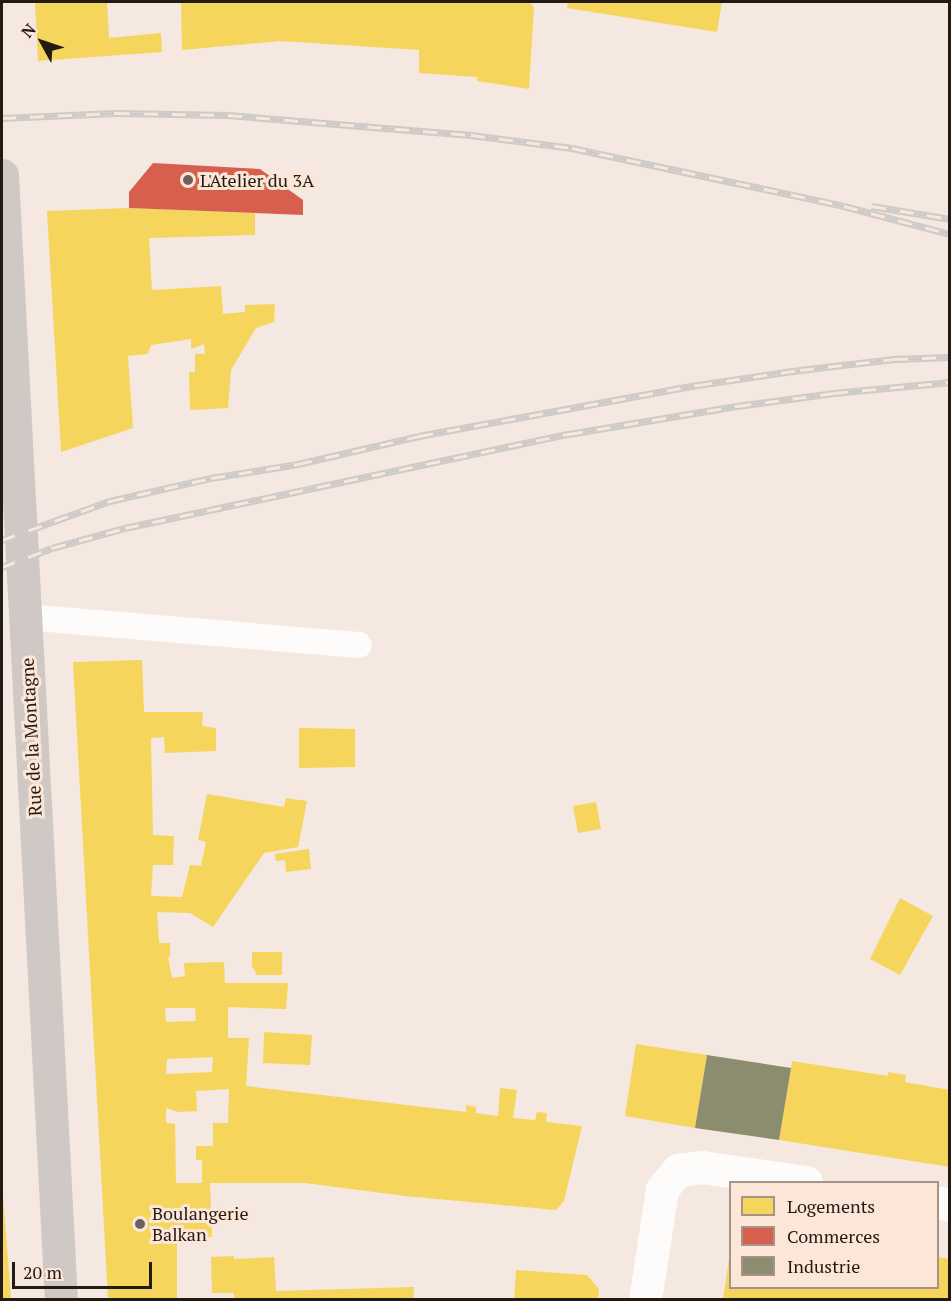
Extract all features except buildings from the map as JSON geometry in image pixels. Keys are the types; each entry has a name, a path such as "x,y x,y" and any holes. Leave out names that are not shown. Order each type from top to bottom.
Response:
{"main road":[{"name":"Rue de la Montagne","path":"2,175 4,274 17,447 61,1299"}],"street":[{"path":"645,1299 662,1189 678,1170 702,1167 799,1181"}],"lane":[{"path":"25,617 359,645"}],"railway":[{"path":"2,118 116,113 228,115 471,135 572,148 844,206 950,234"},
{"path":"872,206 950,219"},
{"path":"2,540 110,501 211,478 298,464 419,436 698,385 894,359 950,357"},
{"path":"2,567 52,548 125,528 569,434 737,406 834,393 950,382"}],"place":[{"name":"L'Atelier du 3A","path":"188,180"},
{"name":"Boulangerie Balkan","path":"140,1224"}]}
